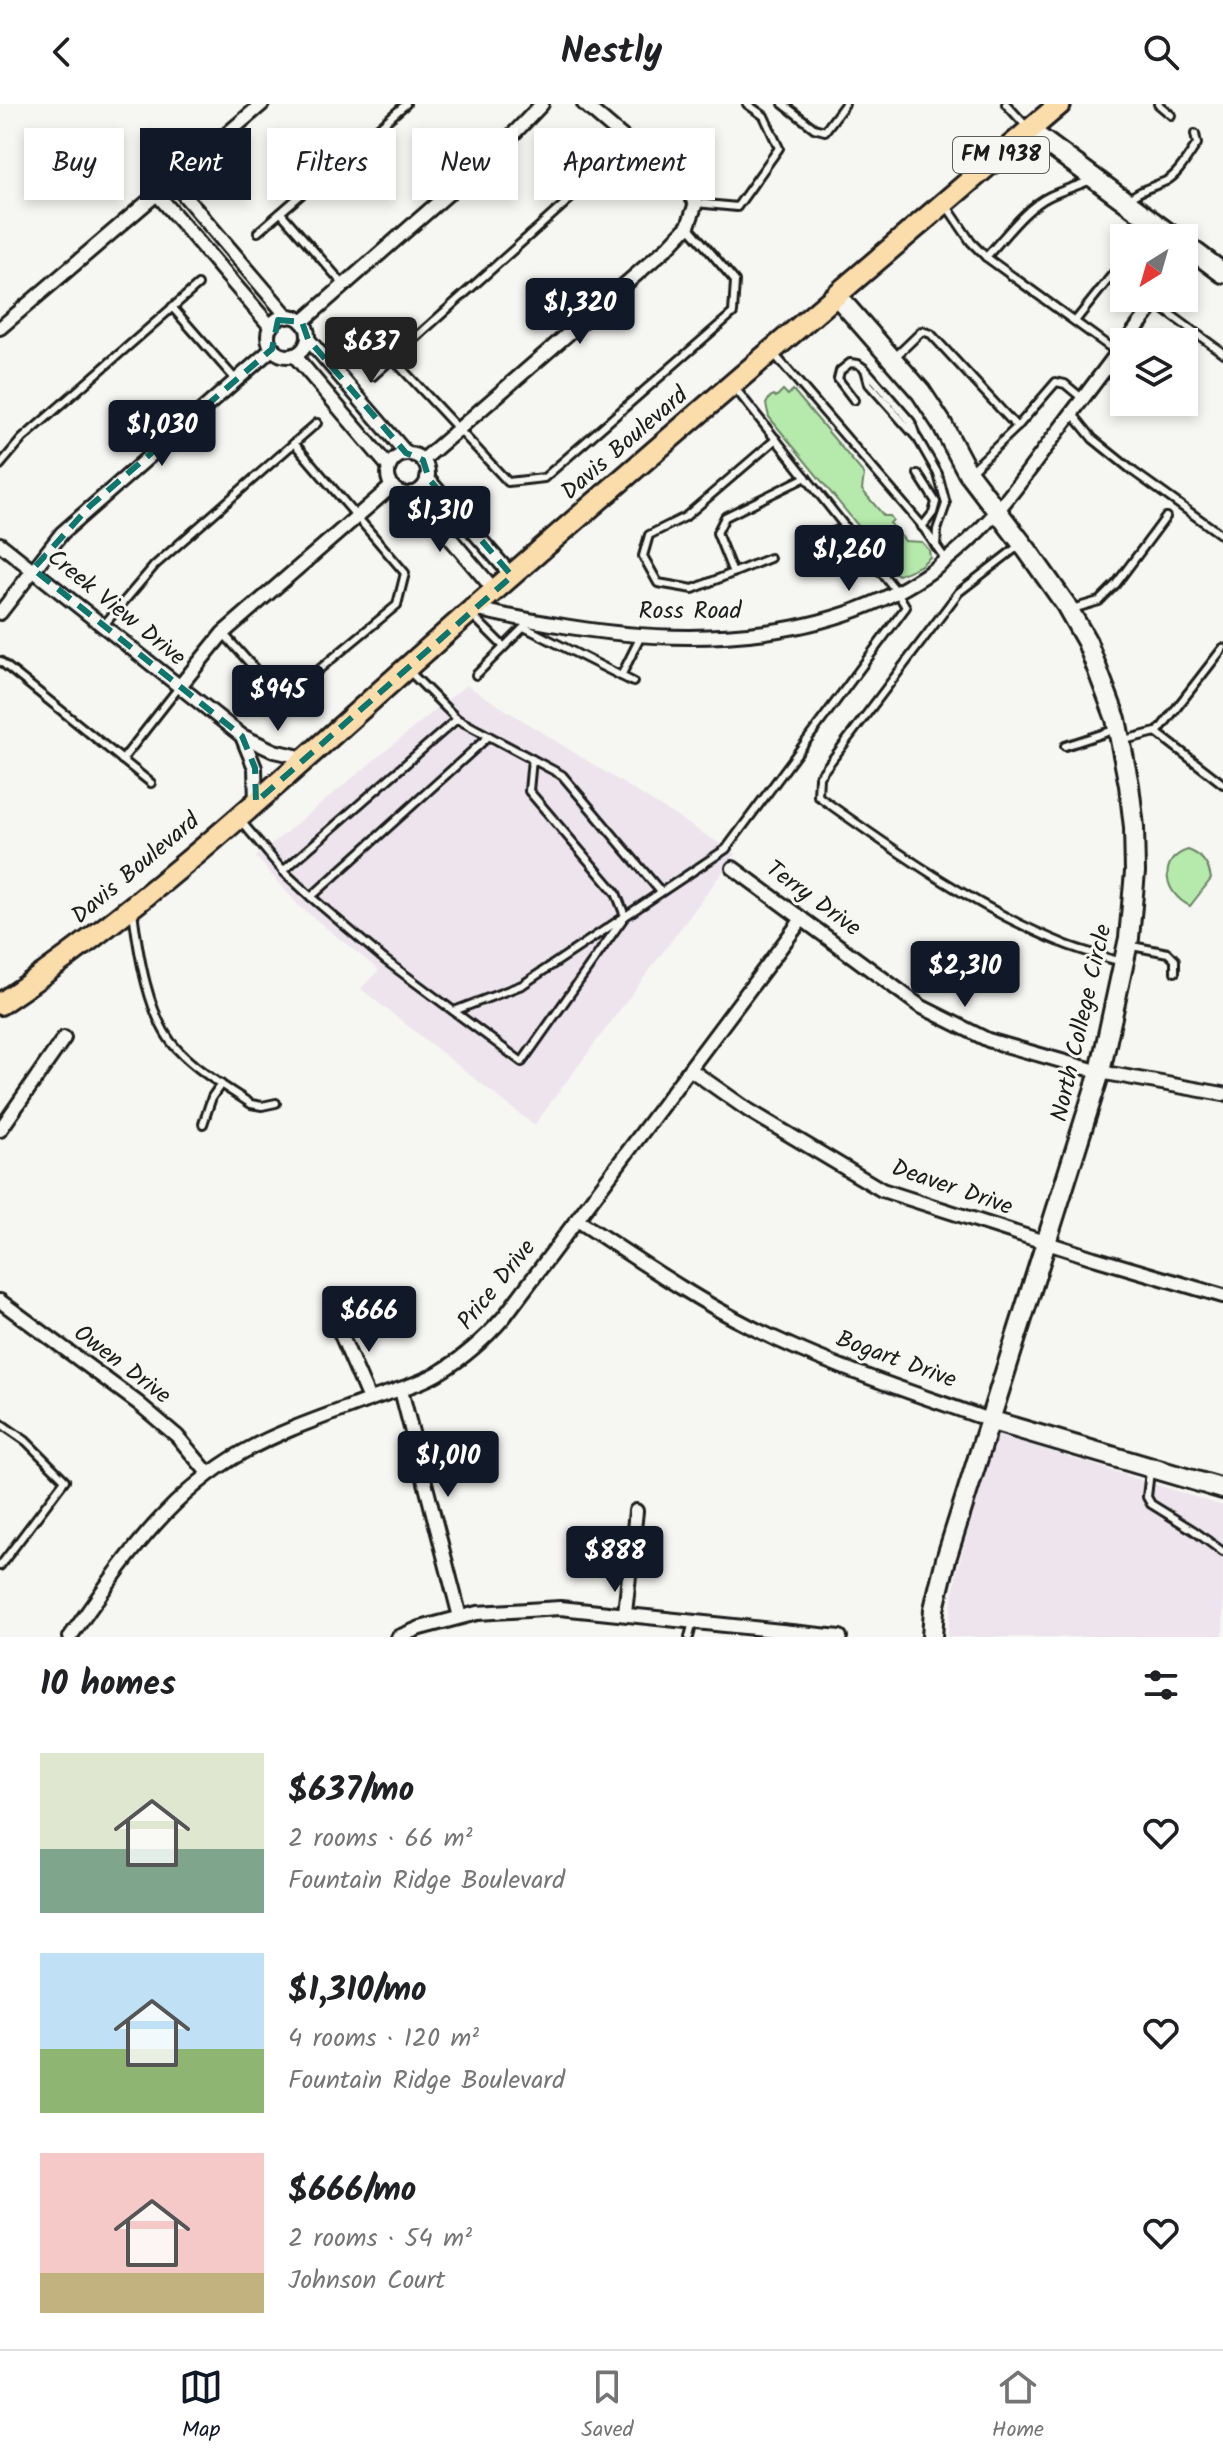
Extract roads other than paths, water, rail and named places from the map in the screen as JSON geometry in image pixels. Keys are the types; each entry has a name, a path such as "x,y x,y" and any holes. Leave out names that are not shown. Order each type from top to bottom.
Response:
{"main road":[{"name":"Davis Boulevard","path":"0,1004 133,907 472,610 1060,104"}],"street":[{"path":"234,128 262,104"},
{"path":"302,322 498,150 542,104"},
{"path":"584,104 612,128"},
{"path":"1029,130 1156,224"},
{"path":"0,328 150,200"},
{"path":"162,200 271,327"},
{"path":"188,200 288,317 302,322 307,330 308,339 302,351 282,355 269,340 271,327 278,320 288,317"},
{"path":"423,460 668,247 688,226 696,203 694,200"},
{"path":"1198,259 1223,273"},
{"name":"North College Circle","path":"837,296 928,403 968,473 1069,610 1092,655 1119,735 1134,827 1135,872 1126,954 1100,1072 946,1559 934,1609 932,1637"},
{"name":"Ross Road","path":"1136,328 1148,312"},
{"path":"308,339 407,454"},
{"path":"0,613 62,533 273,348"},
{"path":"294,355 389,467"},
{"name":"Ross Road","path":"472,610 598,632 727,637 814,624 877,602 915,584 946,560 998,510 1110,362"},
{"path":"407,454 423,460 427,468 424,486 412,493 403,493 392,486 388,477 389,467 396,458 407,454"},
{"path":"427,478 512,576"},
{"path":"180,686 223,633 392,486"},
{"path":"412,493 495,591"},
{"name":"Creek View Drive","path":"0,544 242,736 274,751 305,758"},
{"path":"242,736 255,768 256,802"},
{"name":"Terry Drive","path":"733,868 920,1006 971,1033 1100,1072 1223,1094"},
{"name":"Price Drive","path":"70,1637 163,1514 208,1473 245,1451 437,1374 483,1341 691,1070 802,919"},
{"path":"0,1130 64,1038"},
{"name":"Deaver Drive","path":"691,1070 748,1110 882,1190 1223,1296"},
{"name":"Bogart Drive","path":"577,1220 748,1326 834,1364 989,1420 1223,1489"},
{"name":"Owen Drive","path":"0,1301 138,1403 177,1436 208,1473"},
{"path":"336,1323 369,1399"},
{"path":"401,1390 460,1617"},
{"path":"625,1613 636,1511"},
{"path":"398,1637 477,1613 560,1608 840,1637"}],"lane":[{"path":"258,232 406,104"},
{"path":"696,203 737,207 779,148 764,116 747,104"},
{"path":"783,104 814,128 825,131 845,104"},
{"path":"1006,104 1029,130"},
{"path":"1158,104 1171,115"},
{"path":"1126,202 1139,190 1175,174 1197,144 1195,134"},
{"path":"986,257 1036,205 1051,195 1094,179"},
{"path":"373,376 568,200"},
{"path":"945,204 971,242 986,257 1076,320 1110,339"},
{"path":"281,213 344,285"},
{"path":"392,358 508,482 544,478 733,313 735,281 688,226"},
{"path":"1076,320 1110,278"},
{"path":"0,465 22,439 198,285"},
{"path":"172,307 236,380"},
{"path":"1172,312 1223,353"},
{"path":"893,359 922,331 931,334 1017,427"},
{"path":"772,352 922,527 946,560"},
{"path":"854,400 838,379 840,371 850,363 865,369 869,384 918,439 938,474 946,496 936,546"},
{"path":"968,473 1017,427 1056,382 1065,384 1083,399"},
{"path":"454,1011 522,985 726,849 906,607 733,386"},
{"path":"1072,413 1093,439 1223,536"},
{"path":"103,626 155,565 317,423"},
{"path":"770,558 693,589 658,583 643,556 649,535 685,517 776,439"},
{"path":"223,633 268,684 293,691 397,605 405,573 294,443"},
{"path":"918,474 936,502 933,513 922,527"},
{"path":"733,573 717,533 725,517 806,477"},
{"path":"1069,610 1099,601 1116,584 1166,517"},
{"path":"820,537 846,527"},
{"path":"1022,544 959,592 819,777 818,796 969,896 1015,922 1065,944 1126,954 1168,953 1175,960 1175,972"},
{"path":"472,610 503,646"},
{"path":"555,643 564,626"},
{"path":"476,675 524,627 633,682"},
{"path":"621,676 642,634"},
{"path":"1157,733 1223,648"},
{"path":"0,661 151,783"},
{"path":"406,668 457,719 562,775 661,892"},
{"path":"122,760 180,686"},
{"path":"283,871 457,719"},
{"path":"1065,746 1119,735 1157,733 1223,784"},
{"path":"311,897 489,736"},
{"path":"532,759 529,791 616,893 625,916"},
{"path":"238,817 283,871 311,897 385,960 522,1062 625,916"},
{"path":"133,907 137,948 160,1027 188,1060 251,1104 262,1106 276,1103"},
{"path":"203,1124 212,1097 221,1084"},
{"path":"0,1423 26,1441 65,1480 0,1566"},
{"path":"1150,1468 1147,1497 1151,1504 1223,1552"},
{"path":"689,1637 693,1621"}]}
